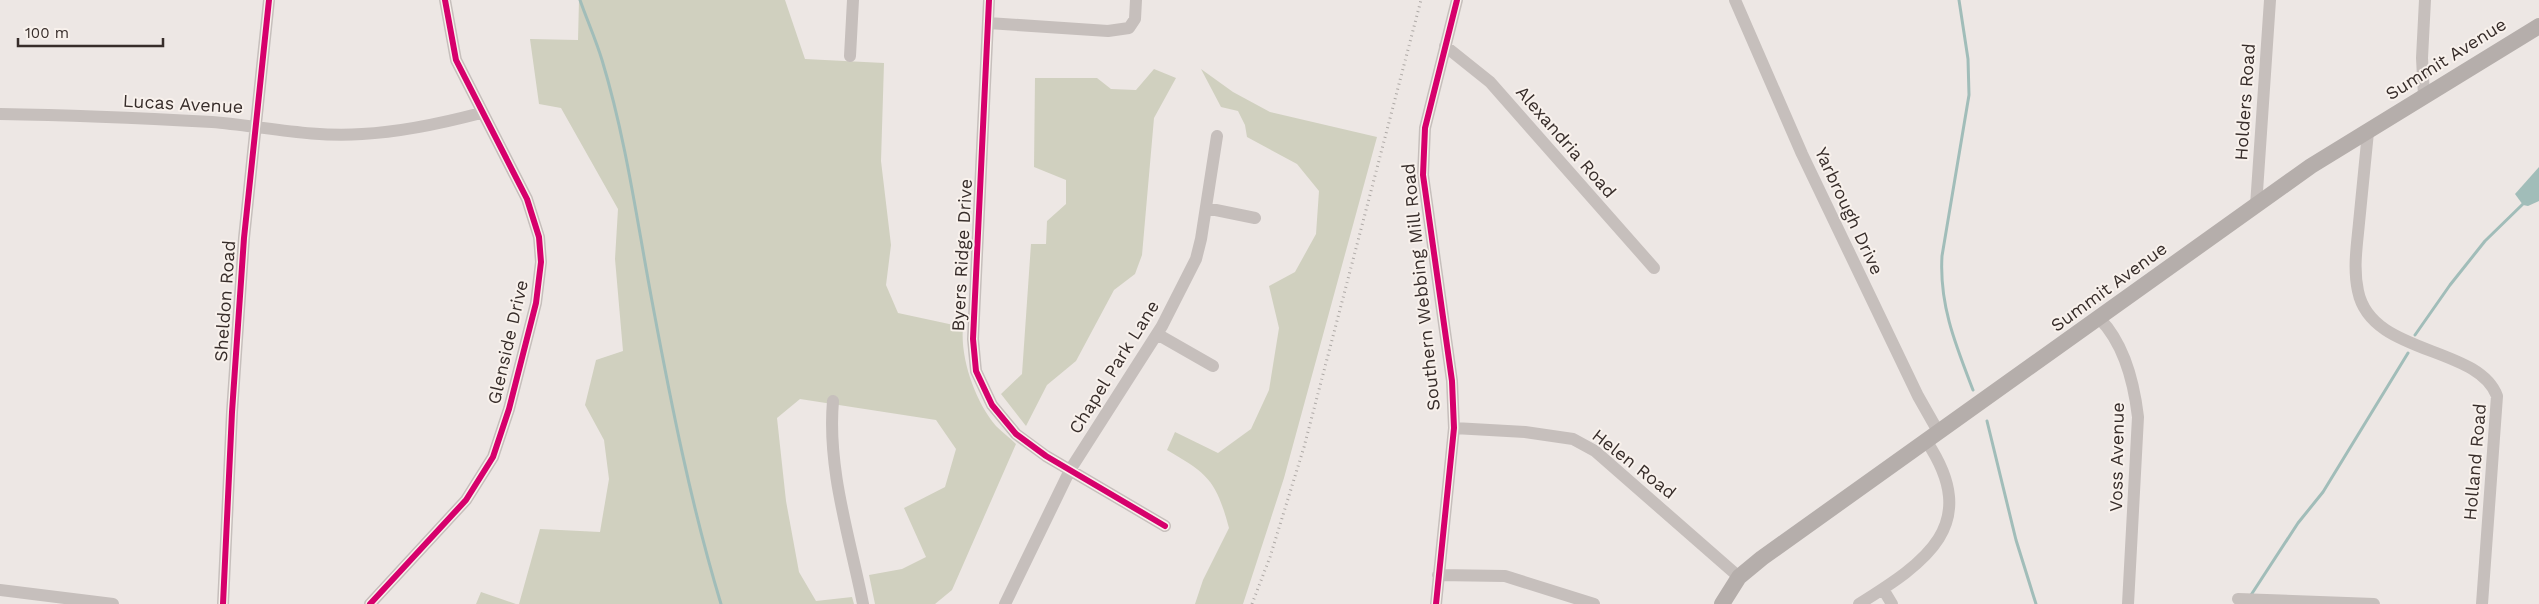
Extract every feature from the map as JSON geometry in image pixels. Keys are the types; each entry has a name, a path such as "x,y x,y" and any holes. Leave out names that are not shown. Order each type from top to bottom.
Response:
{"main road":[{"name":"Summit Avenue","path":"1722,604 1740,577 2311,166 2539,26"}],"street":[{"name":"Sheldon Road","path":"223,604 233,403 244,238 268,0"},
{"name":"Glenside Drive","path":"370,604 466,500 493,457 516,385 536,303 541,262 539,238 527,199 481,113 456,60 445,0"},
{"path":"850,56 853,0"},
{"name":"Byers Ridge Drive","path":"989,0 973,339 976,371 992,405 1016,434 1070,470 1165,526"},
{"path":"988,23 1108,31 1129,28 1135,19 1136,0"},
{"name":"Southern Webbing Mill Road","path":"1436,604 1454,428 1452,381 1423,175 1425,128 1457,0"},
{"name":"Yarbrough Drive","path":"1735,0 1802,154 1918,396 1945,474 1950,506 1946,525 1931,552 1859,604"},
{"name":"Holders Road","path":"2256,206 2270,0"},
{"path":"2424,96 2422,58 2425,0"},
{"name":"Alexandria Road","path":"1445,46 1490,82 1654,268"},
{"name":"Lucas Avenue","path":"0,114 255,125 334,134 363,134 452,121 481,113"},
{"name":"Holland Road","path":"2368,132 2355,269 2358,293 2367,312 2384,328 2406,342 2478,372 2493,385 2498,396 2482,604"},
{"name":"Chapel Park Lane","path":"1005,604 1070,470 1158,334 1196,259 1217,136"},
{"path":"1206,208 1255,218"},
{"name":"Voss Avenue","path":"2100,319 2108,328 2127,365 2135,392 2138,417 2128,604"},
{"path":"1158,334 1213,366"},
{"path":"833,401 831,433 834,462 863,604"},
{"name":"Helen Road","path":"1454,428 1525,432 1573,439 1595,451 1740,577"},
{"path":"1438,575 1505,576 1594,604"},
{"path":"1882,589 1892,604"},
{"path":"0,590 113,604"},
{"path":"2238,599 2374,604"}],"green space":[{"path":"579,0 785,0 805,59 884,63 881,161 891,245 886,285 898,313 963,327 964,352 970,379 988,416 1016,444 952,590 935,604 875,604 869,575 902,569 926,557 904,508 945,487 956,449 936,420 800,399 777,418 786,501 799,572 816,601 852,597 854,604 519,604 540,529 600,532 609,479 604,440 585,405 596,360 623,351 615,259 618,209 561,108 539,104 530,39 578,40"},
{"path":"1154,69 1176,78 1154,118 1142,255 1135,274 1114,290 1076,361 1047,385 1026,426 1001,394 1022,374 1031,244 1046,244 1047,221 1066,204 1066,180 1034,167 1035,78 1097,78 1111,89 1136,90"},
{"path":"1201,69 1233,92 1270,112 1377,137 1284,478 1243,604 1195,604 1203,580 1229,528 1220,499 1208,480 1192,466 1167,450 1175,432 1218,453 1251,429 1269,390 1279,328 1269,286 1295,272 1316,234 1319,191 1297,164 1247,137 1245,125 1238,111 1221,107"},
{"path":"481,592 516,604 476,604"}],"water":[{"path":"2539,167 2539,201 2528,206 2523,205 2515,194"}],"waterway":[{"path":"580,0 602,60 618,120 674,416 700,529 721,604"},
{"path":"1959,0 1968,59 1969,95 1942,256 1942,274 1943,291 1950,325 1973,390"},
{"path":"2415,335 2450,285 2485,241 2525,202"},
{"path":"2251,595 2298,523 2323,492 2408,353"},
{"path":"1987,421 2016,540 2036,604"}],"railway":[{"path":"1252,604 1270,557 1304,447 1421,0"}],"cycle path":[{"path":"223,604 232,412 244,238 269,0"},
{"path":"370,604 466,500 493,457 509,409 536,303 541,262 539,237 527,199 456,60 445,0"},
{"path":"989,0 973,339 976,371 992,405 1016,434 1046,456 1165,526"},
{"path":"1436,604 1454,428 1452,381 1423,175 1425,128 1457,0"}]}
